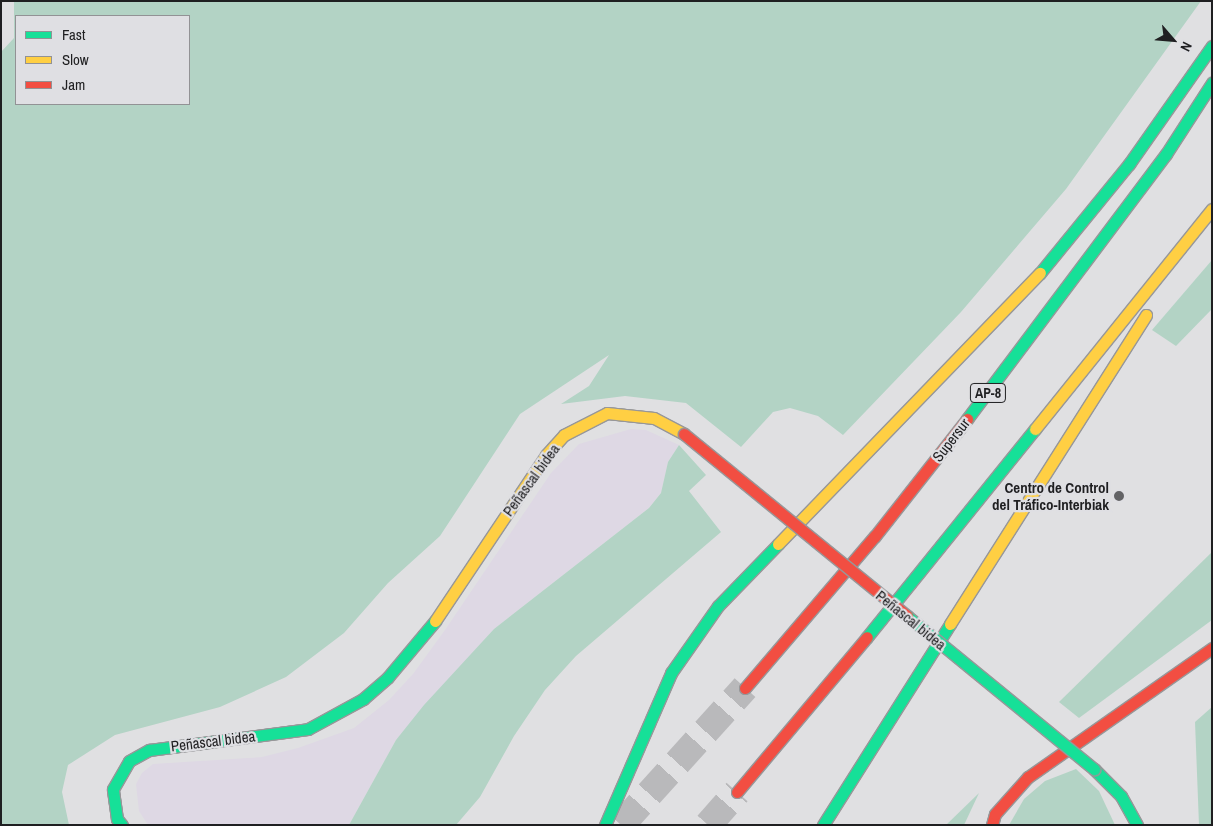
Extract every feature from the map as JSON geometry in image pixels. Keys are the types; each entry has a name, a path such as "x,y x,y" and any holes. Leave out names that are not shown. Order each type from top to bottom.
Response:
{"main road":[{"path":"605,825 671,673 718,606 1035,280 1129,164 1212,46"},
{"name":"Supersur","path":"745,688 875,536 1009,365 1166,154 1212,83"},
{"path":"823,825 1212,211"},
{"path":"737,792 918,576 1212,211"},
{"name":"Peñascal bidea","path":"122,825 117,819 113,789 129,761 149,750 308,729 363,698 388,677 447,606 546,455 564,436 607,413 654,418 684,434 1094,769 1121,796 1137,825"},
{"path":"992,825 995,814 1028,777 1122,714 1212,648"}],"shaded area":[{"path":"631,429 646,430 679,445 668,462 661,493 649,508 494,629 396,740 349,825 148,825 139,811 136,784 142,773 153,764 262,757 298,748 354,728 389,700 413,674 445,630 551,473 579,444"}],"green space":[{"path":"14,1 1201,1 1066,189 961,312 843,435 818,416 790,408 773,412 741,447 686,403 625,396 561,404 589,386 609,355 520,414 440,536 388,583 344,633 286,677 220,707 115,735 68,765 62,792 69,825 1,825 1,52 14,38"},
{"path":"1212,260 1212,309 1176,346 1152,330"},
{"path":"679,445 706,475 689,491 721,532 576,656 545,690 514,736 480,797 456,825 349,825 396,740 424,705 494,629 649,508 661,493 668,462"},
{"path":"1212,552 1212,620 1079,718 1059,702"},
{"path":"1212,707 1212,825 1199,825 1195,722"},
{"path":"1076,769 1099,791 1115,825 1009,825 1024,799 1045,781"},
{"path":"979,793 964,825 946,825"}],"tunnel":[{"path":"621,825 745,688"},
{"path":"708,825 737,792"}],"traffic: fast":[{"path":"1040,273 1129,164 1212,46"},
{"path":"967,419 1166,154 1212,83"},
{"path":"867,637 1035,429"},
{"path":"605,825 671,673 718,606 778,544"},
{"path":"907,616 1094,769"},
{"path":"122,825 117,819 113,789 129,761 149,750 308,729 363,699 388,677 435,621"},
{"path":"823,825 950,624"},
{"path":"1094,769 1121,796 1137,825"}],"traffic: slow":[{"path":"1035,429 1212,209"},
{"path":"778,544 1040,273"},
{"path":"950,624 1146,315"},
{"path":"435,621 546,455 564,435 607,413 654,418 684,434"}],"traffic: jam":[{"path":"745,688 875,536 967,419"},
{"path":"684,434 907,616"},
{"path":"737,792 867,637"},
{"path":"992,825 995,814 1028,777 1212,648"}],"place":[{"name":"Centro de Control del Tráfico-Interbiak","path":"1119,496"}]}
